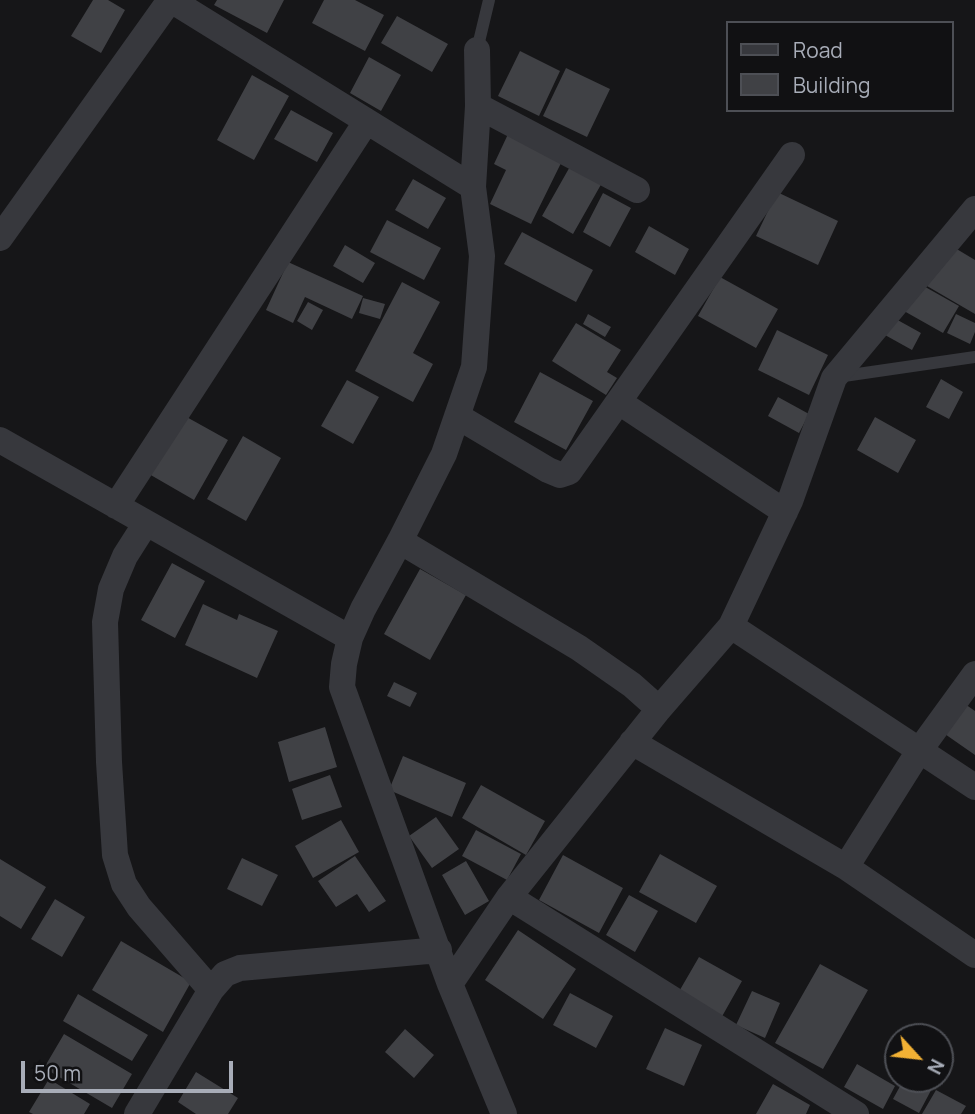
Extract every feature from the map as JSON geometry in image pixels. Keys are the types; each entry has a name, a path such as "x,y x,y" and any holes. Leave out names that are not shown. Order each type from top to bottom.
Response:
{"street":[{"path":"0,238 171,0 473,187"},
{"path":"477,50 478,106 473,187 482,256 474,367 443,454 350,638 342,687 450,984 504,1114"},
{"path":"478,106 637,190"},
{"path":"116,506 366,122"},
{"path":"457,416 548,470 560,475 569,472 792,155"},
{"path":"450,984 509,897 659,709 731,626 785,512 834,378 975,209"},
{"path":"619,402 785,512"},
{"path":"0,440 350,638"},
{"path":"146,523 125,556 111,589 105,622 116,855 124,884 139,907 211,990"},
{"path":"400,541 579,648 632,685 659,709"},
{"path":"731,626 975,787"},
{"path":"846,867 919,751 975,674"},
{"path":"632,742 846,867 975,955"},
{"path":"509,897 856,1114"},
{"path":"136,1114 211,990 225,974 240,968 439,950"}],"lane":[{"path":"477,50 489,0"},
{"path":"834,378 975,357"}],"building":[{"path":"93,0 108,0 125,10 101,53 71,36"},
{"path":"217,0 284,0 267,33 214,5"},
{"path":"324,0 355,0 384,15 365,51 312,23"},
{"path":"397,16 448,44 432,72 381,43"},
{"path":"520,51 560,71 539,116 498,96"},
{"path":"369,57 401,75 381,111 350,93"},
{"path":"566,68 610,89 587,137 543,116"},
{"path":"252,75 289,96 254,160 217,140"},
{"path":"291,110 333,133 317,162 274,139"},
{"path":"509,132 563,159 531,224 490,204 506,170 494,164"},
{"path":"572,163 603,181 573,234 542,216"},
{"path":"413,179 446,198 428,229 395,210"},
{"path":"777,192 838,221 818,265 756,236"},
{"path":"603,193 631,208 610,247 583,232"},
{"path":"387,220 441,248 424,280 370,252"},
{"path":"649,226 689,249 675,275 635,252"},
{"path":"522,232 593,270 576,302 504,264"},
{"path":"345,245 375,263 363,283 333,266"},
{"path":"950,245 975,260 975,314 927,286"},
{"path":"288,262 363,296 352,319 305,297 293,323 266,310"},
{"path":"720,277 778,309 756,348 698,316"},
{"path":"402,282 440,302 413,353 433,364 413,402 355,371"},
{"path":"920,284 959,306 943,333 904,311"},
{"path":"363,298 385,304 380,319 359,313"},
{"path":"308,302 323,310 312,330 297,321"},
{"path":"588,314 611,327 605,337 583,324"},
{"path":"956,314 975,323 970,344 947,333"},
{"path":"894,318 921,333 912,350 885,335"},
{"path":"576,323 621,350 607,372 617,378 606,395 552,361"},
{"path":"777,330 828,355 809,395 758,370"},
{"path":"540,372 593,401 566,450 514,422"},
{"path":"941,379 963,392 949,419 926,407"},
{"path":"347,380 379,397 353,444 321,426"},
{"path":"778,397 809,414 799,433 768,416"},
{"path":"183,415 228,440 194,500 149,474"},
{"path":"875,417 916,440 898,473 857,450"},
{"path":"243,436 281,458 246,521 207,499"},
{"path":"172,563 205,581 175,638 141,620"},
{"path":"420,569 466,595 430,660 384,634"},
{"path":"203,604 237,620 239,614 278,631 257,678 185,645"},
{"path":"394,682 417,693 410,707 387,696"},
{"path":"962,702 975,711 975,755 942,732"},
{"path":"325,727 337,767 289,782 278,742"},
{"path":"403,756 466,783 452,817 389,790"},
{"path":"330,775 342,807 302,820 292,789"},
{"path":"481,785 545,821 526,855 462,818"},
{"path":"436,817 459,849 432,868 409,836"},
{"path":"341,820 359,852 313,878 295,846"},
{"path":"476,830 521,854 507,880 462,856"},
{"path":"660,854 717,886 696,923 639,892"},
{"path":"563,855 623,888 599,933 539,900"},
{"path":"355,856 386,901 369,912 357,894 336,907 318,881"},
{"path":"242,858 278,875 262,906 227,889"},
{"path":"0,859 46,887 21,929 0,916"},
{"path":"466,861 489,901 465,915 442,875"},
{"path":"629,895 658,911 635,952 606,935"},
{"path":"55,899 85,917 62,957 31,939"},
{"path":"518,930 576,969 543,1019 485,980"},
{"path":"121,941 191,982 163,1032 92,990"},
{"path":"699,957 742,981 720,1020 677,995"},
{"path":"820,964 868,990 823,1069 775,1043"},
{"path":"752,991 780,1003 765,1038 736,1025"},
{"path":"570,993 613,1016 596,1048 553,1025"},
{"path":"78,994 148,1035 132,1061 63,1021"},
{"path":"665,1028 702,1045 684,1086 646,1069"},
{"path":"405,1029 434,1055 414,1078 385,1052"},
{"path":"64,1034 132,1074 112,1108 44,1068"},
{"path":"857,1064 884,1080 884,1093 891,1093 883,1109 844,1087"},
{"path":"196,1072 238,1098 228,1114 196,1114 178,1102"},
{"path":"49,1079 90,1104 84,1114 29,1112"},
{"path":"773,1084 810,1105 806,1114 756,1114"},
{"path":"896,1093 930,1093 919,1113 893,1099"},
{"path":"934,1093 942,1093 966,1106 961,1114 922,1114"}]}
